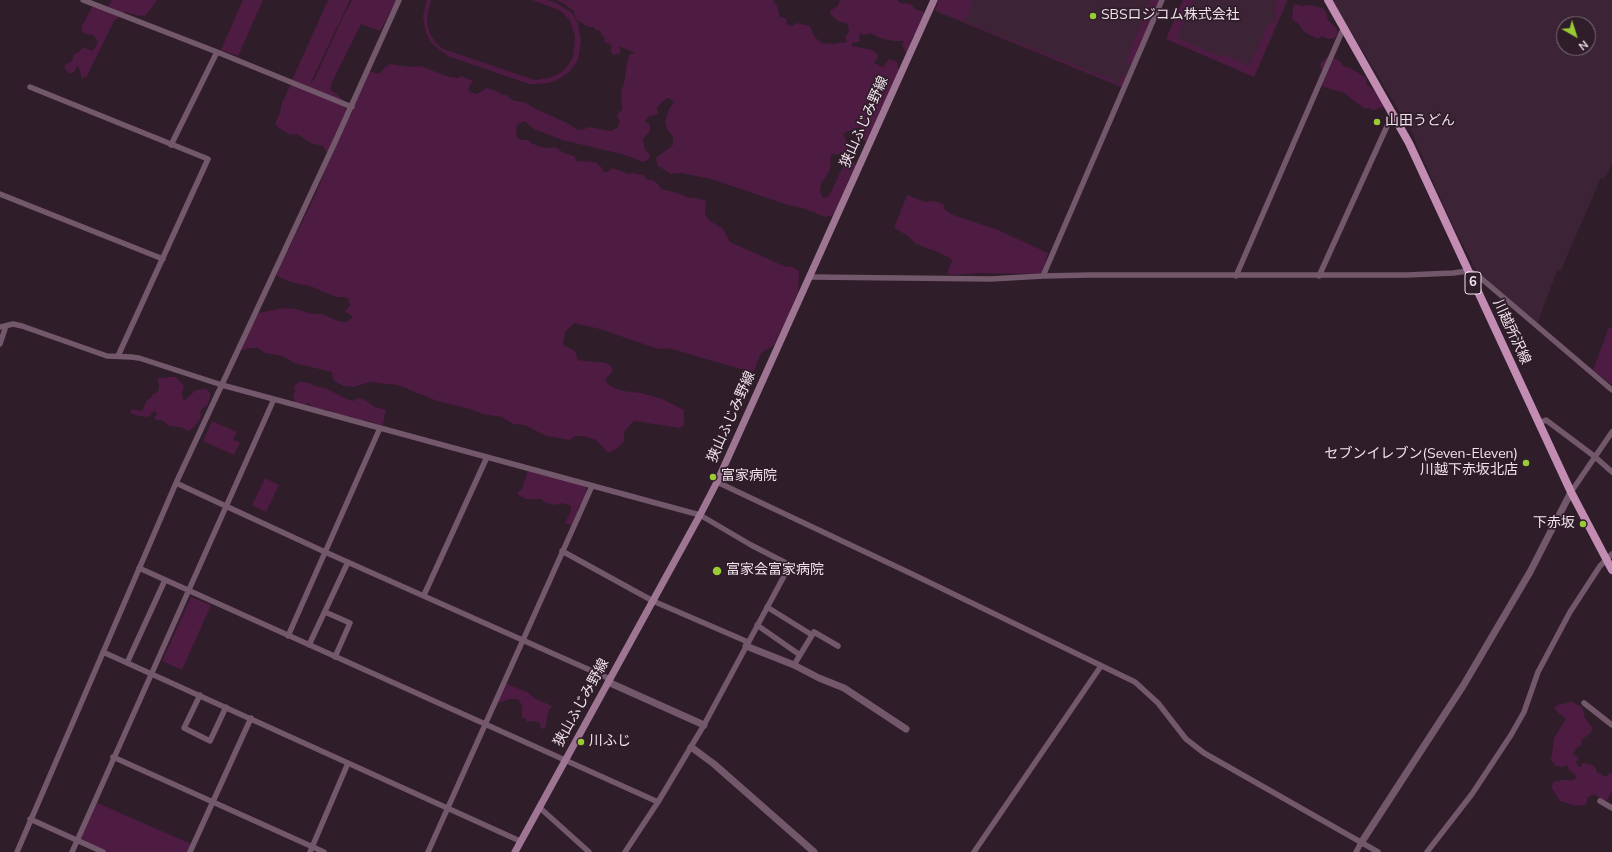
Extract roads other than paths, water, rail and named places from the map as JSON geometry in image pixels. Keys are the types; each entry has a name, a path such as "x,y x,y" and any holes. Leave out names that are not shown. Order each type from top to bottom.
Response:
{"main road":[{"name":"狭山ふじみ野線","path":"514,852 717,482 934,0"},
{"name":"川越所沢線","path":"1328,0 1411,146 1571,492 1609,557 1612,570"}],"street":[{"path":"83,0 217,52 352,107"},
{"path":"17,852 176,483 352,107 399,0"},
{"path":"1043,276 1162,0"},
{"path":"1236,276 1344,27"},
{"path":"171,145 217,52"},
{"path":"30,87 208,159 118,356"},
{"path":"1319,276 1393,113"},
{"path":"0,194 163,259"},
{"path":"810,277 991,279 1043,276 1407,275 1468,271 1476,274 1612,390"},
{"path":"0,327 13,324 22,326 107,356 139,358 222,385 700,515 751,545 790,565 704,725 658,802 625,852"},
{"path":"0,344 6,326"},
{"path":"72,852 113,757 189,591 274,399"},
{"path":"1539,423 1546,420 1594,456 1612,472"},
{"path":"288,636 380,428"},
{"path":"1356,852 1463,686 1530,572 1571,492 1594,456 1612,432"},
{"path":"424,595 487,456"},
{"path":"717,482 1135,682 1158,703 1186,739 1204,753 1378,852"},
{"path":"176,483 325,552 424,595 704,725"},
{"path":"428,852 592,486"},
{"path":"562,551 653,601 794,665 819,678 844,688 906,728"},
{"path":"1427,852 1472,794 1511,735 1524,712 1538,672 1550,647 1578,600 1609,557"},
{"path":"309,645 348,562"},
{"path":"139,568 658,802"},
{"path":"127,663 165,580"},
{"path":"767,607 812,635"},
{"path":"325,612 350,623 335,657"},
{"path":"757,625 800,655"},
{"path":"794,665 814,632 838,646"},
{"path":"104,652 520,841"},
{"path":"974,852 1101,666"},
{"path":"200,695 184,728 210,741 226,707"},
{"path":"1584,703 1612,725"},
{"path":"190,852 251,718"},
{"path":"691,747 714,764 814,852"},
{"path":"113,757 212,801 311,849 324,852"},
{"path":"311,849 348,763"},
{"path":"1600,801 1612,808"},
{"path":"539,807 589,852"},
{"path":"30,819 103,852"}],"place":[{"name":"SBSロジコム株式会社","path":"1093,16"},
{"name":"山田うどん","path":"1377,122"},
{"name":"セブンイレブン(Seven-Eleven) 川越下赤坂北店","path":"1526,463"},
{"name":"富家病院","path":"713,477"},
{"name":"下赤坂","path":"1583,524"},
{"name":"富家会富家病院","path":"717,571"},
{"name":"川ふじ","path":"581,742"}]}
